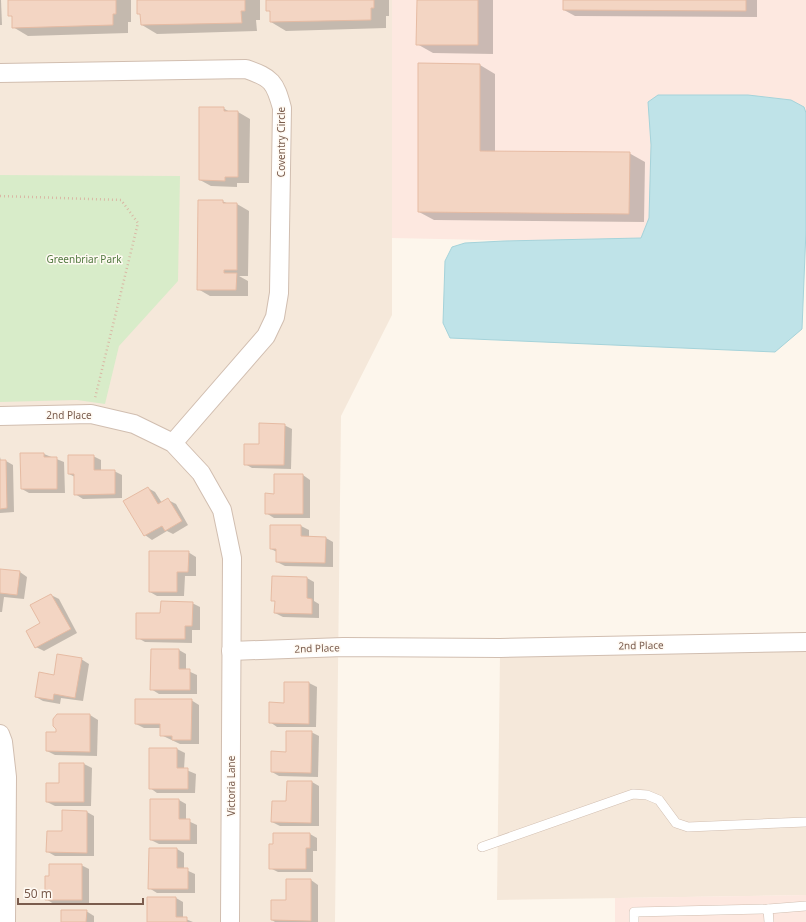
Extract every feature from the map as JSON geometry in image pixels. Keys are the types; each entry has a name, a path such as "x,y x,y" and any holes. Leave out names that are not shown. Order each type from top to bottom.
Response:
{"street":[{"name":"Coventry Circle","path":"0,73 246,69 265,76 277,89 282,108 279,293 275,317 266,336 173,443"},
{"name":"2nd Place","path":"0,416 91,414 134,424 173,443 201,473 222,510 232,558 232,651 343,647 500,648 806,642"},
{"name":"Victoria Lane","path":"230,922 232,651"},
{"path":"0,734 3,742 7,777 6,922"}],"lane":[{"path":"482,847 633,794 647,795 659,800 676,823 688,827 806,822"},
{"path":"634,922 634,912 768,909 806,906"},
{"path":"768,909 769,922"}],"path":[{"path":"0,196 121,200 138,223 91,414"}],"shaded area":[{"path":"0,0 392,0 392,315 341,416 335,922 0,922"},
{"path":"392,0 806,0 806,112 682,114 676,244 392,238"},
{"path":"806,647 806,895 497,900 500,654"},
{"path":"806,895 806,922 615,922 615,898"}],"green space":[{"name":"Greenbriar Park","path":"0,175 180,176 178,281 119,346 105,404 77,400 0,402"}],"water":[{"path":"658,95 748,95 791,100 804,107 806,113 806,230 802,329 775,352 450,338 443,323 445,261 452,247 465,243 504,241 641,238 649,218 651,145 648,102"}],"building":[{"path":"8,0 116,0 116,14 113,14 113,25 12,28 12,16 8,16"},
{"path":"137,0 245,0 245,11 241,11 242,23 141,25 140,14 137,14"},
{"path":"266,0 374,0 374,8 371,8 371,20 270,22 270,11 266,11"},
{"path":"417,0 478,0 478,45 416,45"},
{"path":"563,0 746,0 746,11 563,10"},
{"path":"418,63 480,64 480,151 630,152 629,214 418,212"},
{"path":"199,107 224,107 224,111 238,111 238,177 225,177 225,181 199,180"},
{"path":"198,200 223,200 223,203 237,203 237,270 224,270 224,273 237,273 236,290 197,290"},
{"path":"259,423 285,424 284,465 244,465 244,444 259,444"},
{"path":"20,453 44,453 44,457 57,457 57,489 21,489"},
{"path":"68,455 94,455 94,470 115,470 115,494 74,495 74,474 68,474"},
{"path":"0,460 6,460 7,508 0,509"},
{"path":"274,474 303,474 303,514 265,514 265,493 274,494"},
{"path":"148,487 158,504 168,498 182,521 165,531 162,526 144,536 123,501"},
{"path":"270,525 301,525 301,536 326,537 325,563 276,562 276,549 270,549"},
{"path":"149,551 189,551 188,572 177,572 177,592 149,592"},
{"path":"0,569 20,571 17,595 0,593"},
{"path":"272,576 307,577 307,598 312,599 312,614 274,613 275,601 271,601"},
{"path":"51,594 71,629 35,648 26,631 40,623 30,605"},
{"path":"161,601 193,602 192,626 185,626 185,639 136,639 136,613 160,613"},
{"path":"151,649 179,649 179,669 190,669 190,690 150,690"},
{"path":"57,654 82,658 75,698 54,694 53,700 35,697 39,672 54,675"},
{"path":"284,682 309,682 309,724 269,723 269,702 284,703"},
{"path":"135,699 192,699 191,740 172,740 172,736 160,736 160,724 135,724"},
{"path":"57,714 90,714 90,752 46,751 46,732 56,732 56,729 53,726 53,719"},
{"path":"286,731 312,731 311,773 271,772 271,751 286,752"},
{"path":"149,748 177,748 177,768 188,768 188,789 149,789"},
{"path":"59,763 84,763 84,802 46,802 46,783 59,783"},
{"path":"287,781 312,781 311,823 271,822 272,801 286,801"},
{"path":"150,799 179,799 179,819 190,819 190,840 150,840"},
{"path":"62,810 87,811 87,853 46,852 47,831 62,831"},
{"path":"273,833 310,833 310,848 306,848 306,869 269,869 269,844 273,844"},
{"path":"149,848 177,848 177,868 188,868 188,889 148,889"},
{"path":"49,864 82,864 82,900 45,900 45,876 49,876"},
{"path":"286,879 311,879 311,921 271,920 271,900 286,900"},
{"path":"147,897 176,897 176,917 187,917 187,922 147,922"},
{"path":"61,910 87,910 86,922 61,922"}]}
